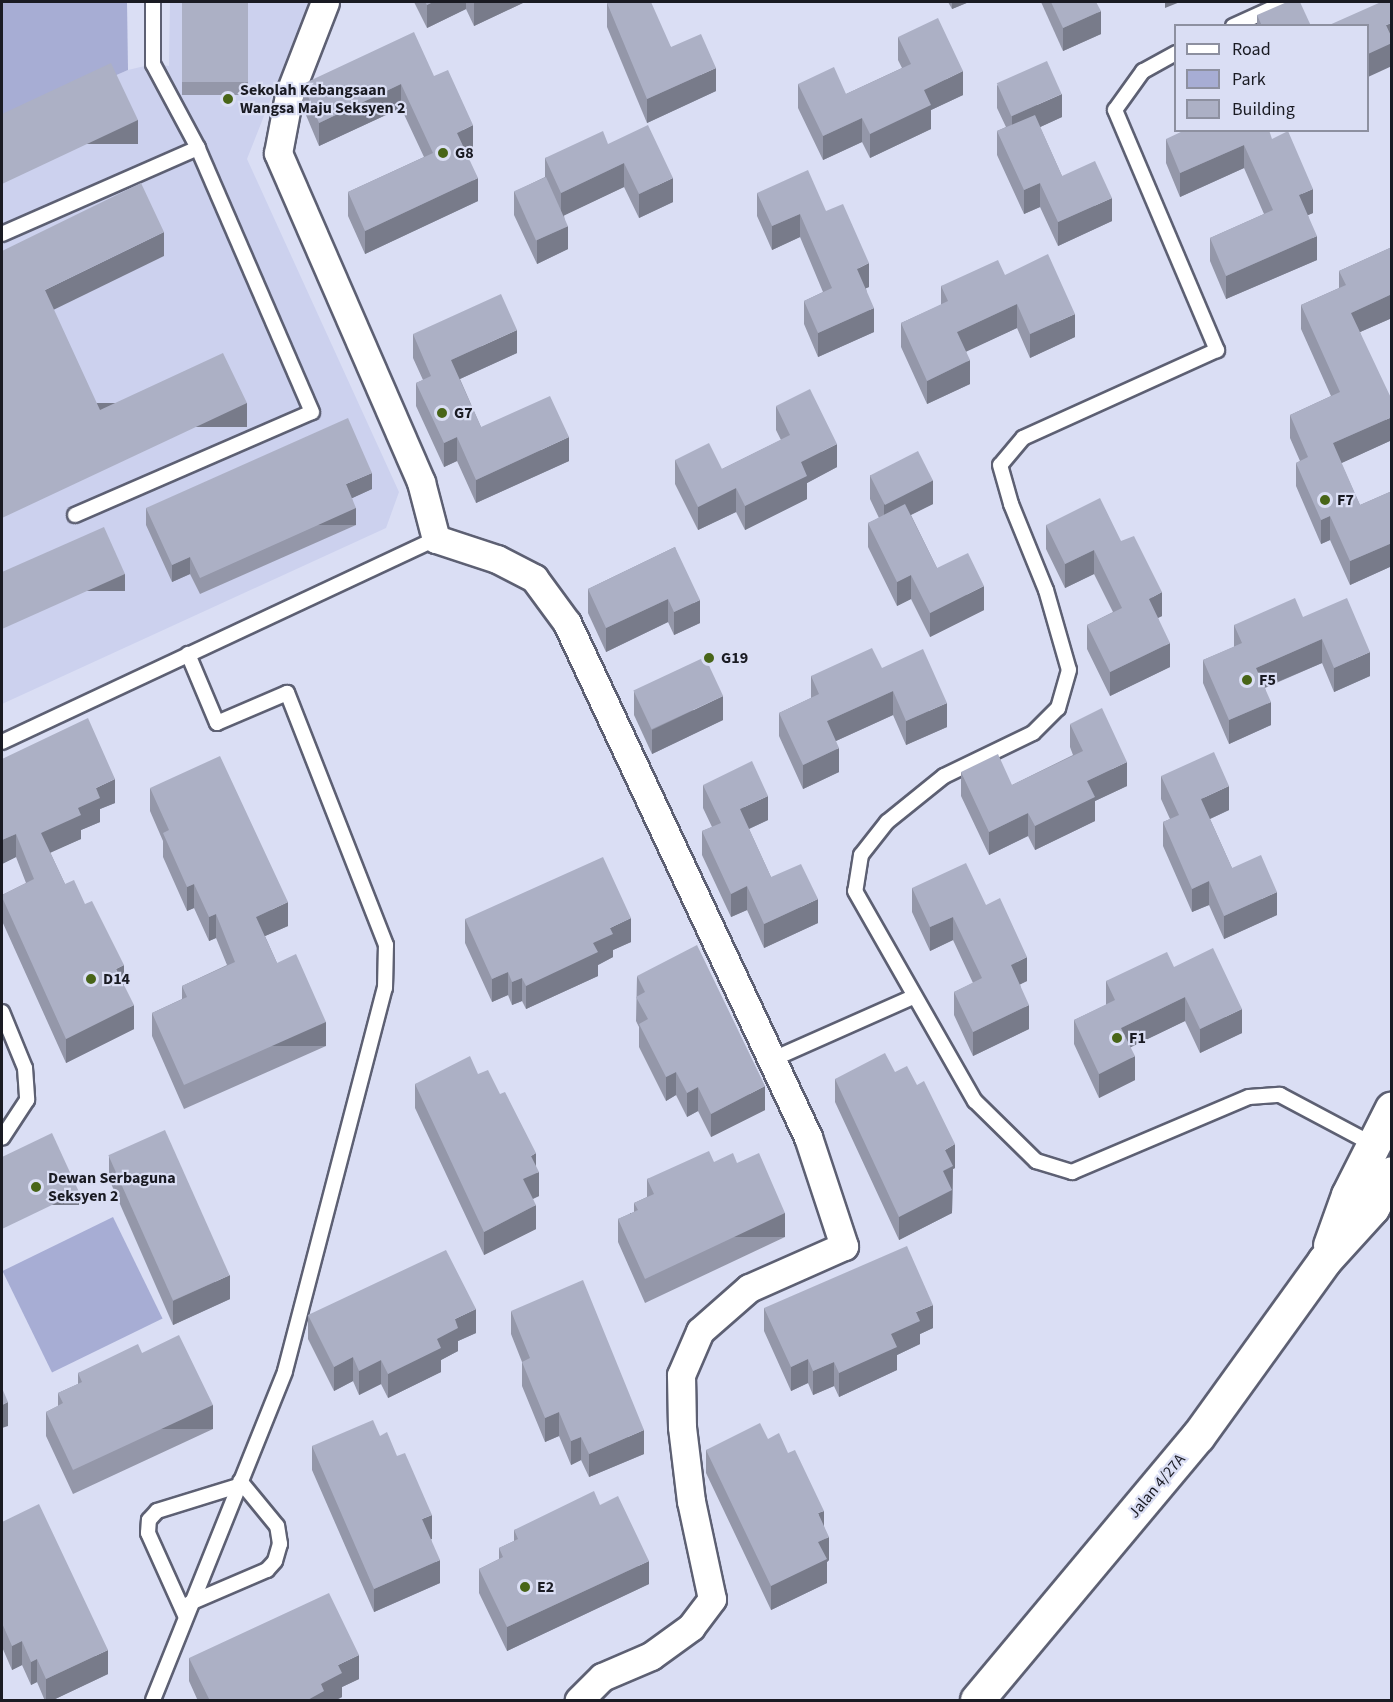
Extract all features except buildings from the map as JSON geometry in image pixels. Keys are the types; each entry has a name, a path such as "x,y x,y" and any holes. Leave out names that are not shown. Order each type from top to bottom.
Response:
{"street":[{"path":"325,2 289,95 279,153 421,482 436,539 497,559 534,578 567,623 808,1137 844,1246 749,1288 700,1331 681,1375 682,1427 691,1501 712,1599 691,1627 651,1656 602,1677 579,1701"},
{"name":"Jalan 4/27A","path":"1324,1261 1348,1195 1392,1108"},
{"name":"Jalan 4/27A","path":"977,1701 1198,1436 1324,1261 1372,1208 1392,1173"}],"lane":[{"path":"75,515 312,412 198,148 153,64 153,2"},
{"path":"1237,24 1286,2"},
{"path":"1174,54 1143,71 1115,110 1217,350 1023,438 1000,465 1011,504 1046,590 1069,670 1058,708 1034,733 944,776 887,822 861,855 855,891 913,997 975,1101 1036,1161 1072,1172 1249,1097 1280,1095 1374,1145"},
{"path":"2,234 198,148"},
{"path":"2,741 436,539"},
{"path":"153,1701 187,1609 285,1371 385,988 386,945 286,693 217,723 188,654"},
{"path":"771,1060 913,997"},
{"path":"2,1012 25,1068 27,1100 2,1138"},
{"path":"187,1609 267,1570 275,1562 280,1544 277,1526 239,1483"},
{"path":"187,1609 148,1533 149,1520 157,1511 239,1483"}],"shaded area":[{"path":"170,2 309,2 247,159 399,492 386,528 2,704 2,125 128,70 153,64 169,66"}],"green space":[{"path":"2,2 127,2 128,70 2,125"},
{"path":"113,1217 163,1319 52,1372 2,1271"}],"place":[{"name":"Sekolah Kebangsaan Wangsa Maju Seksyen 2","path":"228,99"},
{"name":"G8","path":"443,153"},
{"name":"G7","path":"442,413"},
{"name":"F7","path":"1325,500"},
{"name":"G19","path":"709,658"},
{"name":"F5","path":"1247,680"},
{"name":"D14","path":"91,979"},
{"name":"F1","path":"1117,1038"},
{"name":"Dewan Serbaguna Seksyen 2","path":"36,1187"},
{"name":"E2","path":"525,1587"}]}
